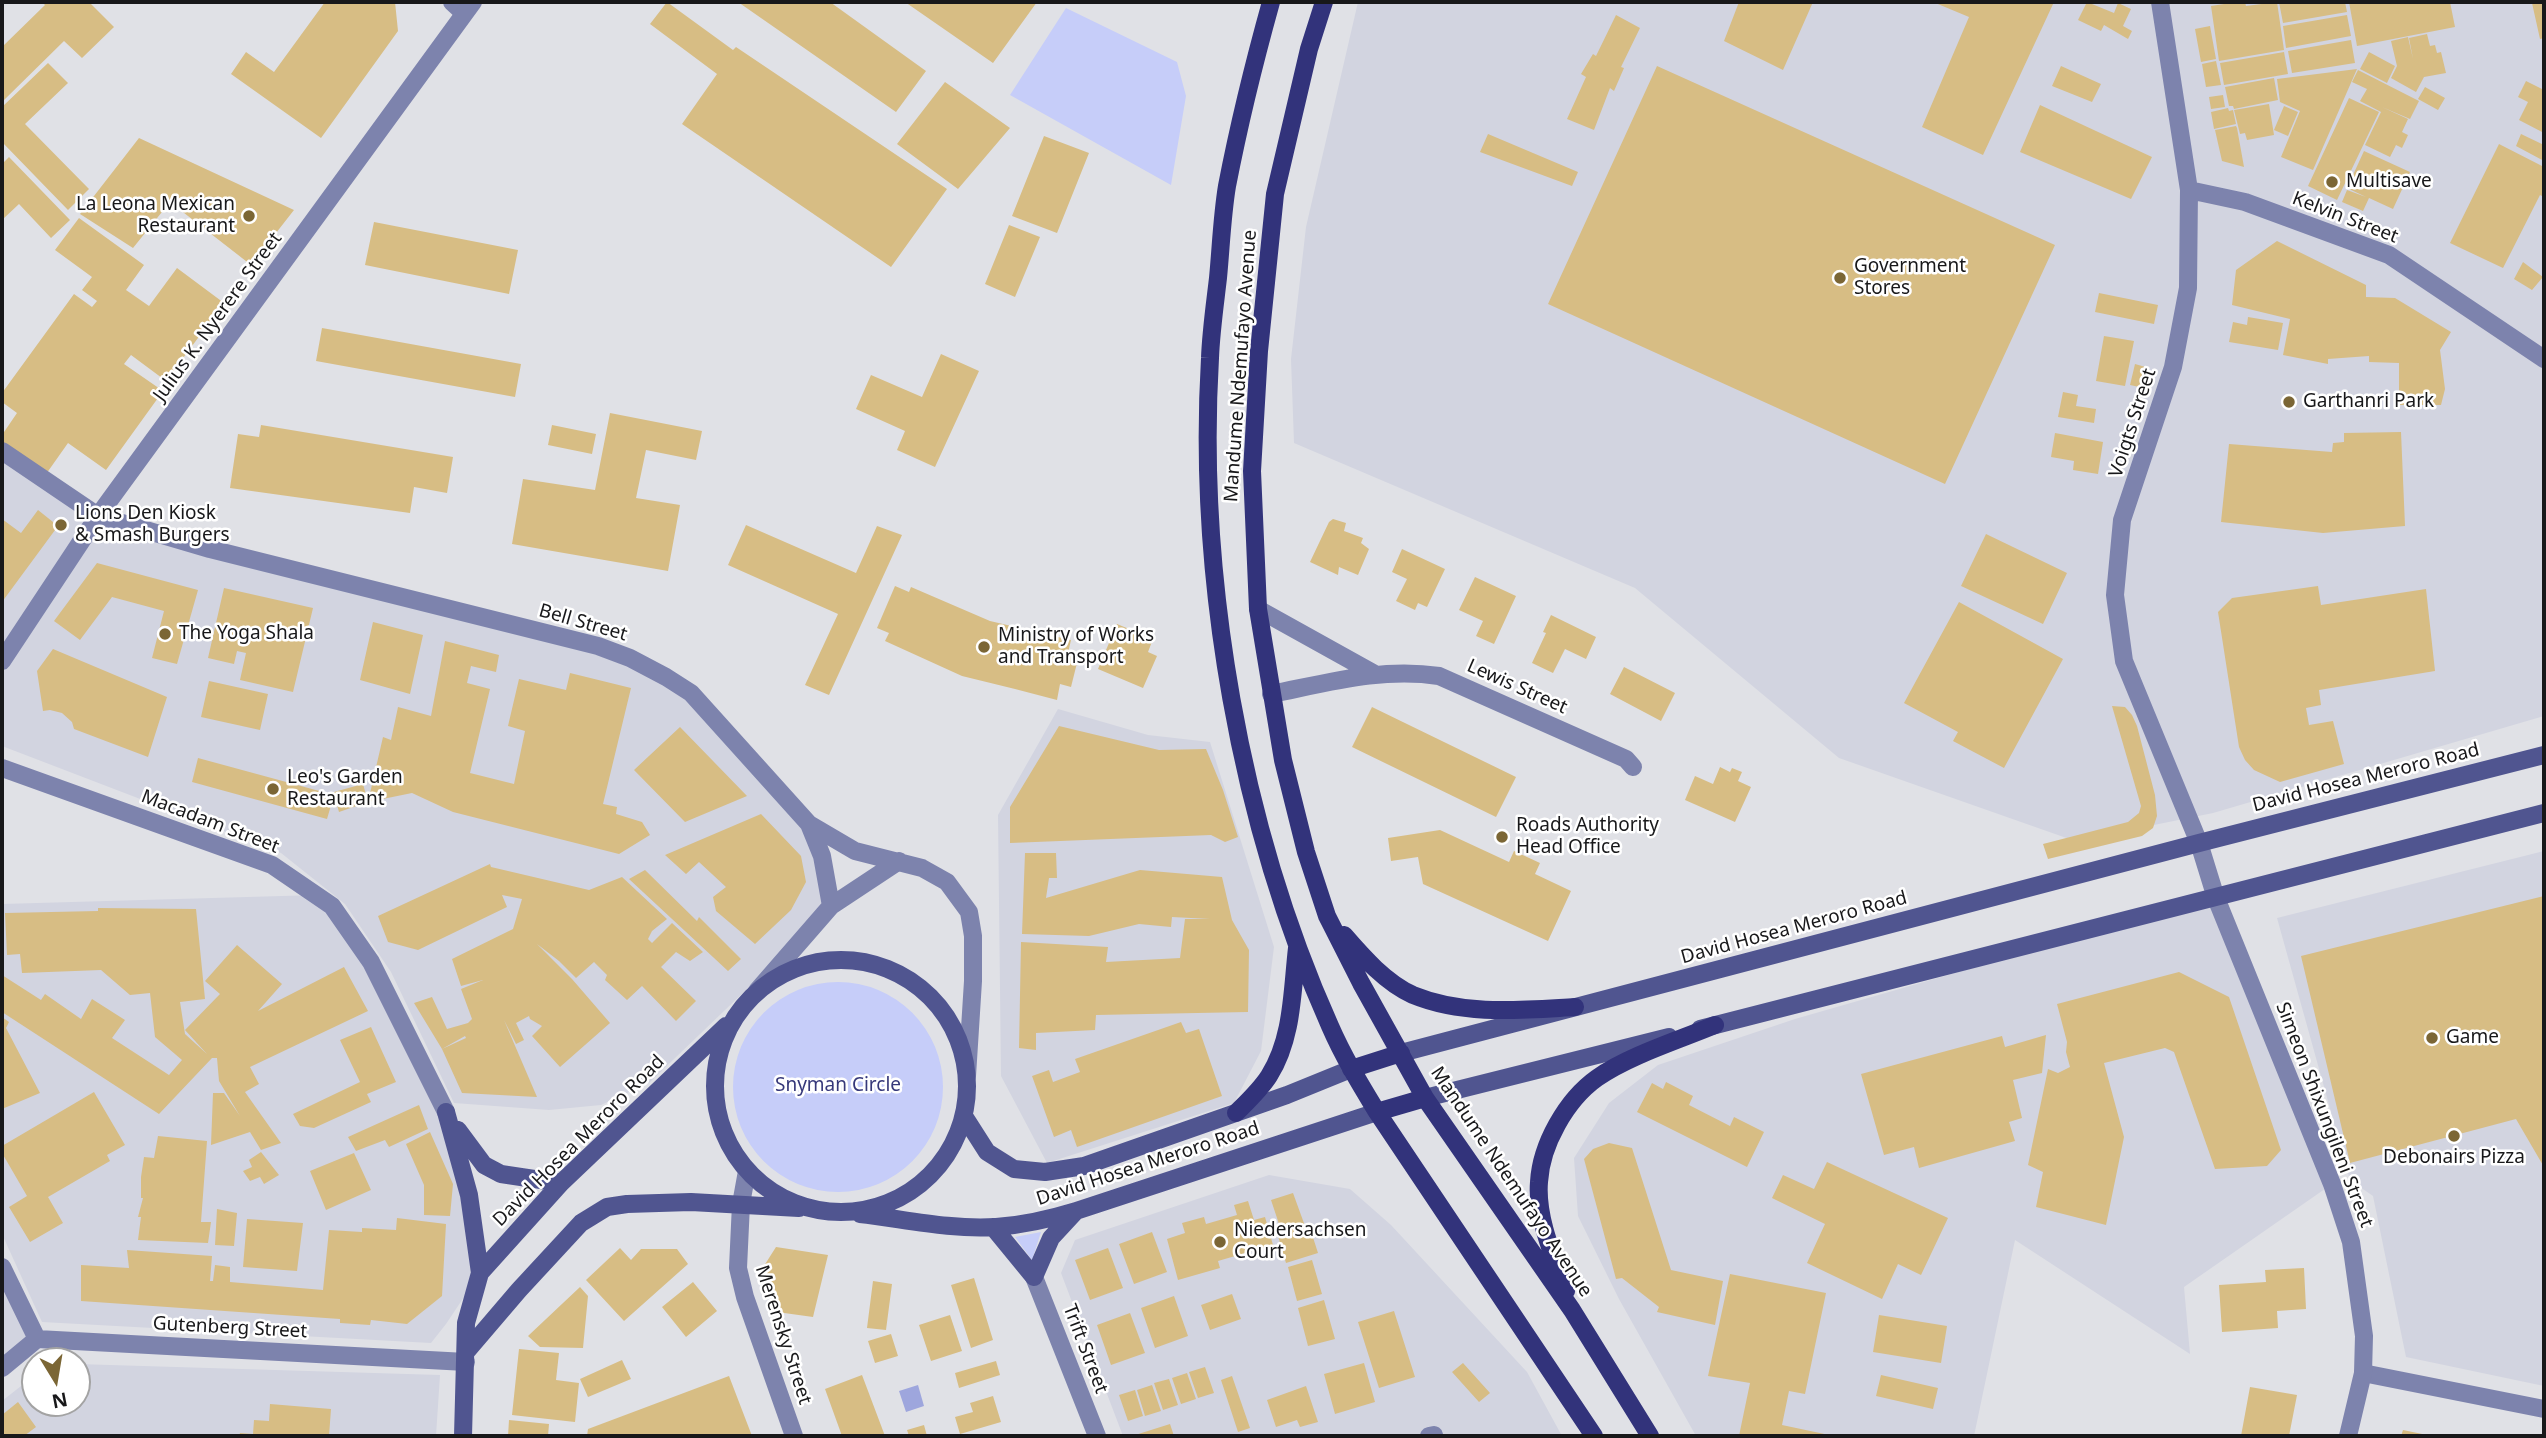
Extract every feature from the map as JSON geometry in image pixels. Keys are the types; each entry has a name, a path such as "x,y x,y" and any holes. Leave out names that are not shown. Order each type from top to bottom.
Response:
{"main road":[{"name":"Mandume Ndemufayo Avenue","path":"1271,2 1248,83 1227,189 1210,358 1209,483 1217,589 1231,695 1258,815 1297,944 1330,1027 1351,1069 1594,1436"},
{"name":"Mandume Ndemufayo Avenue","path":"1324,2 1309,49 1275,194 1259,352 1252,471 1258,609 1283,760 1303,839 1327,916 1424,1098 1573,1310 1650,1436"},
{"name":"David Hosea Meroro Road","path":"1401,1054 2199,843 2544,755"},
{"path":"1377,1112 2544,813"},
{"path":"1327,916 1370,964 1411,994 1451,1007 1502,1011 1575,1007"},
{"path":"1236,1113 1269,1076 1281,1052 1290,1012 1297,944"},
{"path":"466,1357 519,1290 581,1223 607,1207 691,1202 844,1212 877,1206 906,1193 932,1173 952,1146 964,1116 967,1076 958,1037 937,1003 907,978 869,962 830,960 791,970 757,991 734,1018 720,1049 714,1083 718,1117 732,1149 747,1171 768,1188 791,1202 817,1209"},
{"name":"David Hosea Meroro Road","path":"463,1436 466,1323 480,1273 561,1183 734,1018"},
{"path":"1573,1310 1551,1249 1538,1183 1545,1152 1559,1122 1574,1100 1597,1078 1714,1025"},
{"path":"1351,1069 1401,1054"},
{"name":"David Hosea Meroro Road","path":"964,1116 987,1152 1014,1169 1045,1172 1084,1166 1351,1069"},
{"path":"446,1112 484,1165 501,1174 561,1183"},
{"path":"446,1112 469,1195 480,1273"},
{"name":"David Hosea Meroro Road","path":"844,1212 952,1225 993,1227 1027,1223 1076,1211 1377,1112"},
{"path":"993,1227 1034,1277 1051,1238 1076,1211"}],"street":[{"name":"Voigts Street","path":"2160,2 2189,190 2188,288 2173,367 2123,520 2115,595 2124,661 2199,843"},
{"name":"Julius K. Nyerere Street","path":"2,661 98,516 463,6"},
{"name":"Kelvin Street","path":"2189,190 2245,202 2389,255 2544,359"},
{"name":"Bell Street","path":"2,451 98,516 223,552 598,646 666,677 691,693 809,824 855,851 922,867 947,882 968,912 973,936 967,1076"},
{"path":"1258,609 1375,674"},
{"name":"Lewis Street","path":"1271,694 1375,674 1411,671 1439,676 1626,759 1633,767"},
{"name":"Macadam Street","path":"2,768 272,865 332,906 371,962 446,1112"},
{"path":"809,824 822,856 831,906"},
{"path":"2199,843 2216,898"},
{"path":"757,991 831,906 899,861"},
{"name":"Simeon Shixungileni Street","path":"2216,898 2324,1163 2351,1242 2364,1336 2363,1373 2348,1436"},
{"name":"Merensky Street","path":"747,1171 741,1204 738,1268 745,1297 794,1436"},
{"path":"2,1268 37,1339 2,1368"},
{"name":"Trift Street","path":"1034,1277 1097,1436"},
{"name":"Gutenberg Street","path":"37,1339 466,1357"},
{"path":"2363,1373 2544,1409"}],"shaded area":[{"path":"1358,2 2544,2 2544,716 2213,813 2075,841 1839,758 1635,588 1294,443 1291,359 1306,227"},
{"path":"2,451 98,516 598,646 691,693 809,824 822,856 823,916 649,1083 601,1105 549,1110 454,1103 391,972 345,904 281,853 2,746"},
{"path":"1058,709 1148,735 1210,742 1274,947 1261,1051 1234,1103 1047,1163 1001,1076 998,815"},
{"path":"2544,851 2544,1386 2406,1357 2373,1196 2350,1180 2277,918"},
{"path":"317,895 332,906 437,1096 480,1273 431,1343 42,1322 2,1234 2,904"},
{"path":"2216,898 2332,1184 2184,1287 2190,1354 2015,1240 1974,1436 1696,1436 1619,1299 1578,1216 1574,1158 1609,1103 1658,1065 1795,1019"},
{"path":"1269,1175 1350,1189 1391,1225 1527,1372 1562,1436 1123,1436 1061,1273 1075,1240"},
{"path":"2,1266 35,1334 2,1361"},
{"path":"91,1364 440,1375 436,1436 2,1436 2,1401 21,1386 21,1417 91,1417"},
{"path":"918,1385 924,1406 906,1412 899,1391"}],"green space":[{"path":"1066,8 1177,62 1186,96 1171,185 1010,95"},
{"name":"Snyman Circle","path":"838,982 859,984 878,990 912,1013 935,1047 941,1066 941,1108 935,1127 912,1161 878,1184 859,1190 838,1192 817,1190 798,1184 764,1161 741,1127 735,1108 733,1087 735,1066 741,1047 764,1013 798,990 817,984"},
{"path":"1041,1232 1032,1260 1015,1237"}],"building":[{"path":"42,2 89,2 114,27 82,58 64,41 2,102 2,47 45,5"},
{"path":"325,2 395,2 398,31 321,138 231,74 246,52 274,72"},
{"path":"667,2 733,50 736,47 947,189 891,267 682,124 717,74 650,24"},
{"path":"738,2 830,2 926,71 896,112"},
{"path":"905,2 1037,2 993,63"},
{"path":"1739,2 1813,2 1783,70 1724,41"},
{"path":"1933,2 2054,2 1983,155 1922,127 1969,17"},
{"path":"2087,2 2114,13 2118,3 2131,9 2123,26 2132,31 2128,39 2104,25 2101,31 2078,20"},
{"path":"2245,2 2246,6 2277,2 2284,50 2219,61 2211,6"},
{"path":"2279,2 2345,2 2347,12 2283,23"},
{"path":"2349,2 2450,2 2455,27 2357,46"},
{"path":"2544,2 2544,38 2540,39 2532,3"},
{"path":"1616,15 1640,28 1621,67 1624,68 1614,91 1610,88 1594,130 1567,119 1586,77 1581,74 1593,54 1596,56"},
{"path":"2347,15 2351,36 2286,48 2283,26"},
{"path":"2210,26 2216,59 2201,62 2195,29"},
{"path":"2427,34 2430,46 2435,45 2437,53 2441,52 2446,73 2424,77 2416,92 2391,78 2397,66 2391,41 2408,37 2413,59 2409,38"},
{"path":"2351,40 2355,63 2292,73 2288,51"},
{"path":"2284,52 2288,74 2224,85 2220,63"},
{"path":"2369,52 2395,66 2387,83 2360,69"},
{"path":"2216,61 2221,85 2206,87 2202,64"},
{"path":"48,63 68,83 25,124 89,189 68,210 2,142 2,107"},
{"path":"1657,66 2055,245 1945,484 1548,304"},
{"path":"2061,66 2101,84 2092,102 2052,86"},
{"path":"2357,69 2313,170 2281,157 2300,111 2280,102 2277,79"},
{"path":"2358,70 2419,101 2410,119 2382,107 2408,119 2402,132 2408,135 2402,148 2396,145 2390,157 2365,145 2381,112 2383,113 2360,101 2367,89 2352,82"},
{"path":"2274,78 2278,100 2234,109 2229,106 2225,87"},
{"path":"2526,81 2544,90 2544,133 2519,120 2528,102 2518,97"},
{"path":"945,82 1010,128 958,189 897,144"},
{"path":"2425,87 2445,98 2438,110 2418,99"},
{"path":"2223,95 2225,107 2211,109 2209,97"},
{"path":"2349,98 2379,112 2337,200 2308,186"},
{"path":"2269,104 2274,135 2247,140 2245,133 2240,134 2234,110"},
{"path":"2040,105 2152,157 2131,199 2020,152"},
{"path":"2284,106 2298,112 2288,136 2274,130"},
{"path":"2228,108 2229,111 2233,110 2236,124 2214,129 2211,112"},
{"path":"2236,126 2244,167 2222,161 2215,130"},
{"path":"1488,134 1578,172 1572,186 1480,152"},
{"path":"2521,134 2544,145 2544,161 2516,146"},
{"path":"1044,136 1089,153 1057,233 1012,216"},
{"path":"139,138 294,210 251,265 170,202 133,248 80,214"},
{"path":"2499,144 2544,167 2544,197 2540,195 2503,268 2450,243"},
{"path":"2364,151 2410,172 2393,209 2369,198 2363,211 2342,202 2347,190 2366,197 2347,188"},
{"path":"9,157 70,220 51,238 19,204 2,220 2,164"},
{"path":"79,218 144,265 126,290 149,306 177,268 224,303 166,381 131,355 124,364 163,391 106,470 68,443 44,477 2,448 2,435 17,413 2,402 2,393 74,294 92,307 97,301 82,290 92,277 55,250"},
{"path":"374,222 518,250 509,294 365,265"},
{"path":"1009,225 1040,237 1015,297 985,284"},
{"path":"2277,241 2366,285 2366,297 2395,298 2451,332 2440,350 2445,389 2441,405 2399,405 2399,363 2369,362 2369,356 2328,359 2328,364 2283,355 2290,319 2232,305 2236,270"},
{"path":"2523,262 2543,277 2532,290 2514,279"},
{"path":"2099,293 2158,305 2154,324 2095,312"},
{"path":"2248,317 2283,323 2278,350 2229,342 2233,322 2247,325"},
{"path":"322,328 521,364 515,397 316,361"},
{"path":"2104,336 2134,341 2125,386 2096,381"},
{"path":"941,354 979,371 935,467 897,450 905,431 856,409 871,375 922,397"},
{"path":"2135,364 2149,368 2144,388 2130,385"},
{"path":"2063,392 2078,395 2076,406 2096,409 2094,423 2058,417"},
{"path":"610,413 702,431 696,460 646,450 636,498 680,505 668,571 512,544 523,479 595,490"},
{"path":"261,425 453,457 447,493 414,487 410,513 230,488 238,434 259,437"},
{"path":"552,425 596,434 592,454 548,445"},
{"path":"2401,432 2405,526 2323,533 2221,522 2229,444 2332,452 2333,443 2344,442 2344,433"},
{"path":"2055,433 2103,442 2098,474 2073,470 2074,461 2051,457"},
{"path":"38,510 58,526 2,602 2,519 21,533"},
{"path":"1333,519 1346,523 1344,531 1363,538 1361,543 1369,549 1358,575 1339,567 1338,575 1310,562 1329,522"},
{"path":"746,525 856,573 877,526 902,535 829,695 805,685 838,614 728,565"},
{"path":"1986,534 2067,573 2043,624 1961,586"},
{"path":"1402,549 1445,569 1427,607 1418,603 1415,610 1396,601 1407,579 1392,572"},
{"path":"97,563 198,590 177,664 152,658 164,611 112,597 80,640 54,621"},
{"path":"1475,577 1516,596 1494,644 1476,636 1483,621 1459,610"},
{"name":"Ministry of Works and Transport","path":"895,586 909,592 911,587 990,621 1071,640 1068,653 1079,655 1071,687 1060,684 1057,700 962,676 885,641 889,633 877,628"},
{"path":"2318,586 2321,605 2426,589 2435,671 2319,690 2321,705 2306,708 2309,725 2333,721 2344,764 2280,782 2254,770 2239,747 2218,612 2232,598"},
{"path":"224,588 313,608 293,692 240,680 246,653 237,651 234,664 208,658"},
{"path":"1959,602 2063,659 2004,768 1953,741 1958,732 1904,703"},
{"path":"1551,615 1596,637 1586,659 1565,649 1553,673 1532,663"},
{"path":"373,622 423,635 410,694 360,680"},
{"path":"1117,624 1153,639 1148,652 1157,656 1143,688 1098,669"},
{"path":"445,641 499,655 496,672 471,666 467,683 490,689 470,773 514,784 525,731 508,726 519,679 566,690 570,673 631,688 603,804 617,807 616,814 642,822 650,835 619,854 453,812 412,793 368,802 383,737 391,740 398,707 431,716"},
{"path":"53,649 167,697 148,757 74,729 72,722 62,713 43,711 37,671"},
{"path":"1624,667 1675,693 1661,721 1610,694"},
{"path":"209,681 268,694 260,730 201,717"},
{"path":"2112,706 2125,707 2137,726 2155,795 2157,816 2153,828 2142,836 2048,859 2043,844 2128,822 2139,813 2141,806"},
{"path":"1372,707 1516,777 1496,817 1352,747"},
{"path":"1059,726 1159,750 1206,749 1238,837 1225,842 1211,835 1010,843 1010,807"},
{"path":"680,727 747,796 685,822 634,770"},
{"path":"198,758 334,795 327,819 192,782"},
{"path":"1720,767 1730,772 1732,768 1742,772 1738,781 1751,787 1735,822 1685,800 1695,776 1713,784"},
{"path":"363,784 368,802 339,812 334,792"},
{"path":"761,814 801,856 806,882 791,910 755,944 716,911 713,897 726,887 699,862 686,874 665,855"},
{"path":"1440,830 1509,862 1514,851 1540,863 1535,874 1571,891 1548,941 1423,884 1418,857 1391,861 1388,838"},
{"path":"1025,853 1056,853 1057,878 1049,878 1046,898 1140,870 1222,877 1232,920 1249,950 1248,1012 1096,1015 1095,1030 1036,1033 1036,1050 1019,1048 1021,942 1108,947 1106,962 1180,958 1185,919 1210,919 1172,917 1171,927 1139,924 1089,936 1022,934"},
{"path":"490,864 491,867 589,890 622,877 667,919 652,931 648,939 652,943 672,923 703,952 690,961 676,952 661,967 696,1001 676,1021 642,986 627,1000 605,980 607,975 594,962 576,978 537,944 610,1023 560,1067 532,1036 542,1026 529,1016 516,1023 524,1040 516,1044 504,1020 537,1097 462,1093 442,1049 414,1003 432,997 447,1029 468,1023 472,1019 461,989 483,980 461,986 452,959 513,929 522,899 502,895 507,907 418,950 388,942 378,916"},
{"path":"645,870 697,921 699,917 741,959 728,971 629,879"},
{"name":"Game","path":"2544,896 2544,1167 2516,1119 2350,1163 2301,956"},
{"path":"98,908 196,909 205,999 180,1002 185,1034 207,1054 185,1030 220,994 205,981 237,945 282,984 258,1011 344,967 368,1011 250,1067 259,1084 245,1092 281,1143 261,1150 250,1132 211,1145 213,1093 224,1093 240,1116 219,1081 217,1058 212,1058 159,1114 2,1012 2,975 41,1000 45,994 81,1019 92,999 125,1020 112,1038 169,1075 182,1060 155,1037 150,993 130,995 101,970 22,973 20,954 7,955 5,913 98,911"},
{"path":"2179,972 2229,997 2281,1150 2267,1166 2215,1169 2174,1052 2165,1048 2104,1063 2124,1137 2106,1225 2036,1207 2043,1172 2028,1165 2048,1069 2058,1073 2070,1067 2066,1052 2067,1042 2057,1004"},
{"path":"2,1017 9,1022 6,1028 40,1093 2,1109"},
{"path":"1181,1022 1186,1033 1199,1029 1222,1096 1077,1147 1071,1130 1054,1137 1032,1076 1049,1070 1053,1082 1080,1072 1075,1059"},
{"path":"371,1027 396,1082 367,1094 371,1102 314,1128 300,1126 293,1114 360,1082 340,1040"},
{"path":"2046,1035 2042,1073 2013,1080 2022,1118 2009,1122 2015,1141 1919,1168 1914,1147 1884,1155 1861,1074 2002,1036 2005,1047"},
{"path":"1666,1082 1693,1096 1689,1105 1730,1126 1734,1117 1764,1132 1747,1167 1637,1112 1652,1083 1663,1089"},
{"path":"94,1092 125,1145 107,1155 110,1161 48,1197 63,1223 30,1242 9,1207 27,1196 2,1153 2,1146"},
{"path":"419,1105 428,1129 389,1147 385,1140 356,1151 348,1137"},
{"path":"430,1132 453,1184 450,1216 424,1215 424,1185 406,1144"},
{"path":"158,1136 207,1141 201,1222 211,1222 208,1243 138,1240 144,1157 154,1158"},
{"path":"1609,1143 1632,1148 1671,1270 1723,1281 1715,1325 1657,1312 1659,1307 1622,1278 1616,1279 1584,1159 1593,1149"},
{"path":"261,1152 279,1175 264,1184 260,1177 250,1181 243,1171 252,1167 249,1160"},
{"path":"354,1153 371,1190 326,1210 310,1171"},
{"path":"1827,1162 1948,1218 1921,1275 1898,1264 1882,1299 1807,1263 1825,1224 1772,1198 1783,1175 1814,1189"},
{"path":"1293,1193 1305,1226 1309,1225 1318,1253 1286,1263 1278,1236 1282,1233 1271,1200"},
{"name":"Niedersachsen Court","path":"1248,1201 1254,1220 1265,1217 1273,1245 1218,1261 1220,1268 1178,1280 1167,1239 1185,1233 1182,1223 1204,1217 1206,1224 1237,1215 1234,1205"},
{"path":"217,1209 237,1213 234,1246 215,1245"},
{"path":"397,1218 446,1224 442,1296 407,1324 371,1320 370,1325 340,1323 340,1319 81,1301 81,1265 129,1268 127,1250 212,1256 210,1281 213,1281 215,1265 230,1267 230,1282 323,1290 329,1230 396,1230"},
{"path":"247,1219 303,1223 297,1271 243,1267"},
{"path":"1152,1232 1167,1272 1134,1284 1119,1244"},
{"path":"776,1247 828,1255 813,1317 777,1312 762,1269"},
{"path":"620,1248 631,1260 641,1249 677,1249 688,1264 624,1321 586,1280"},
{"path":"1108,1248 1123,1288 1090,1300 1075,1260"},
{"path":"1312,1260 1322,1294 1297,1301 1288,1267"},
{"path":"2304,1268 2306,1309 2277,1311 2278,1328 2222,1332 2219,1285 2266,1282 2265,1270"},
{"path":"1730,1274 1826,1293 1805,1394 1789,1391 1782,1425 1834,1436 1739,1436 1750,1383 1708,1376"},
{"path":"974,1278 993,1340 971,1348 951,1285"},
{"path":"873,1281 892,1284 886,1330 867,1328"},
{"path":"693,1282 717,1311 686,1337 662,1307"},
{"path":"580,1287 588,1296 583,1348 540,1347 528,1336"},
{"path":"1232,1294 1241,1319 1210,1330 1201,1305"},
{"path":"1174,1296 1188,1336 1155,1348 1141,1308"},
{"path":"1324,1300 1335,1339 1308,1346 1298,1308"},
{"path":"1394,1311 1415,1377 1379,1388 1358,1322"},
{"path":"1130,1313 1145,1353 1111,1365 1097,1325"},
{"path":"950,1315 962,1351 931,1361 919,1325"},
{"path":"1879,1315 1947,1326 1941,1363 1873,1352"},
{"path":"891,1334 898,1356 875,1363 868,1341"},
{"path":"519,1349 559,1353 556,1380 579,1383 575,1422 512,1415"},
{"path":"622,1360 631,1379 588,1397 580,1379"},
{"path":"996,1361 1000,1375 959,1388 955,1373"},
{"path":"1364,1363 1375,1402 1335,1414 1324,1374"},
{"path":"1463,1363 1490,1393 1479,1402 1452,1372"},
{"path":"1205,1367 1214,1393 1198,1398 1189,1372"},
{"path":"1187,1373 1196,1399 1181,1404 1172,1378"},
{"path":"862,1375 885,1436 842,1436 825,1389"},
{"path":"1881,1375 1938,1388 1933,1409 1876,1396"},
{"path":"729,1376 752,1436 587,1436 588,1429"},
{"path":"1232,1376 1250,1428 1238,1432 1221,1380"},
{"path":"1169,1379 1178,1405 1163,1410 1154,1383"},
{"path":"1152,1385 1161,1411 1145,1416 1137,1390"},
{"path":"1306,1386 1318,1422 1300,1427 1297,1420 1276,1427 1267,1400"},
{"path":"2250,1387 2297,1395 2289,1436 2241,1436"},
{"path":"1135,1390 1143,1416 1128,1421 1119,1395"},
{"path":"993,1396 1001,1422 960,1434 955,1417 973,1412 970,1403"},
{"path":"18,1402 21,1406 21,1417 29,1417 36,1427 24,1436 2,1436 2,1415"},
{"path":"270,1404 331,1409 329,1436 239,1436 240,1433 253,1434 254,1420 269,1421"},
{"path":"509,1420 549,1424 548,1436 508,1436"},
{"path":"1170,1424 1174,1436 1132,1436"},
{"path":"924,1425 927,1436 909,1436 907,1430"},
{"path":"2403,1430 2427,1435 2427,1436 2401,1436"}],"place":[{"name":"Multisave","path":"2332,182"},
{"name":"La Leona Mexican Restaurant","path":"249,216"},
{"name":"Government Stores","path":"1840,278"},
{"name":"Garthanri Park","path":"2289,402"},
{"name":"Lions Den Kiosk & Smash Burgers","path":"61,525"},
{"name":"The Yoga Shala","path":"165,634"},
{"name":"Ministry of Works and Transport","path":"984,647"},
{"name":"Leo's Garden Restaurant","path":"273,789"},
{"name":"Roads Authority Head Office","path":"1502,837"},
{"name":"Game","path":"2432,1038"},
{"name":"Debonairs Pizza","path":"2454,1136"},
{"name":"Niedersachsen Court","path":"1220,1242"}]}
